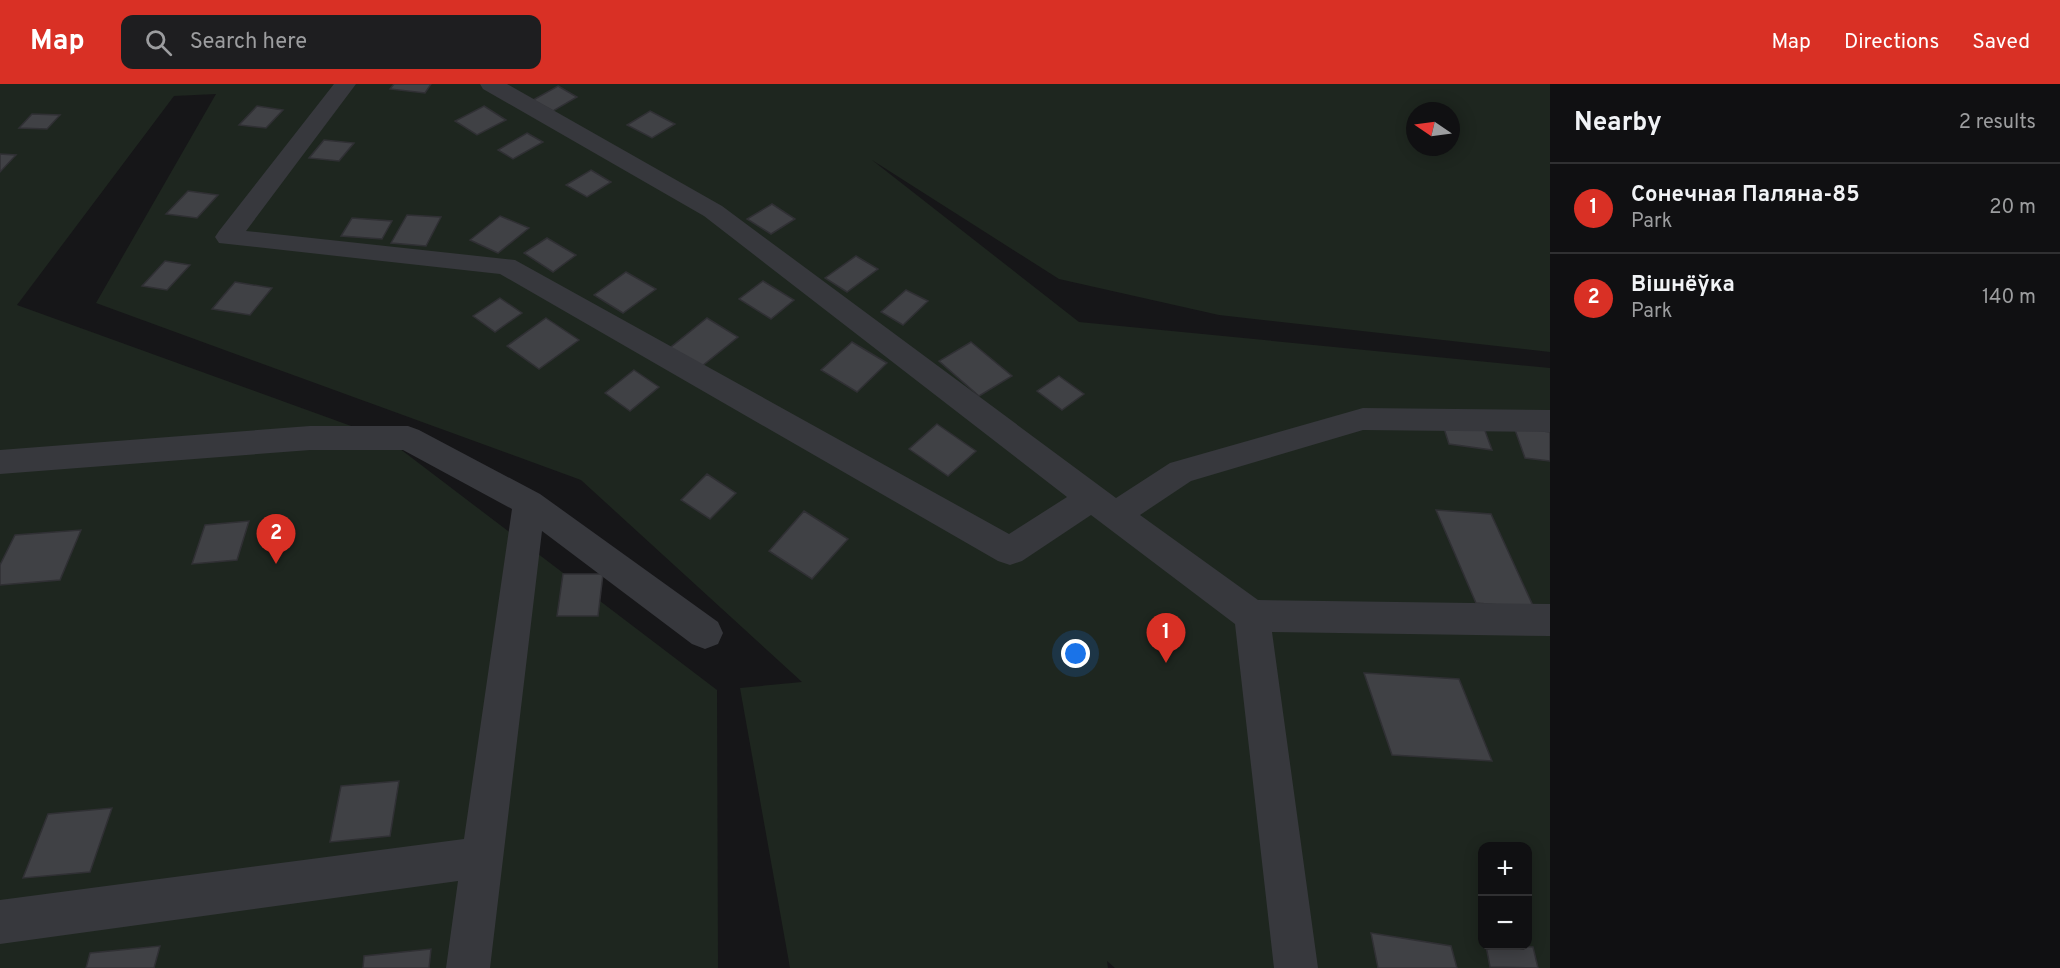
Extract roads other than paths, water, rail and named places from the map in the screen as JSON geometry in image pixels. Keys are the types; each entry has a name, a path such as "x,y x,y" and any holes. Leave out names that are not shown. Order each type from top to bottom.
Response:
{"street":[{"path":"345,84 228,237 506,266 1010,551 1181,472 1363,419 1550,421"},
{"path":"491,84 713,211 1251,616 1550,620"},
{"path":"0,462 310,438 408,438 529,503 705,633"},
{"path":"468,968 529,503"},
{"path":"1251,616 1296,968"},
{"path":"0,922 482,857"}],"place":[{"name":"Вішнёўка","path":"276,564"},
{"name":"Сонечная Паляна-85","path":"1166,663"}]}
